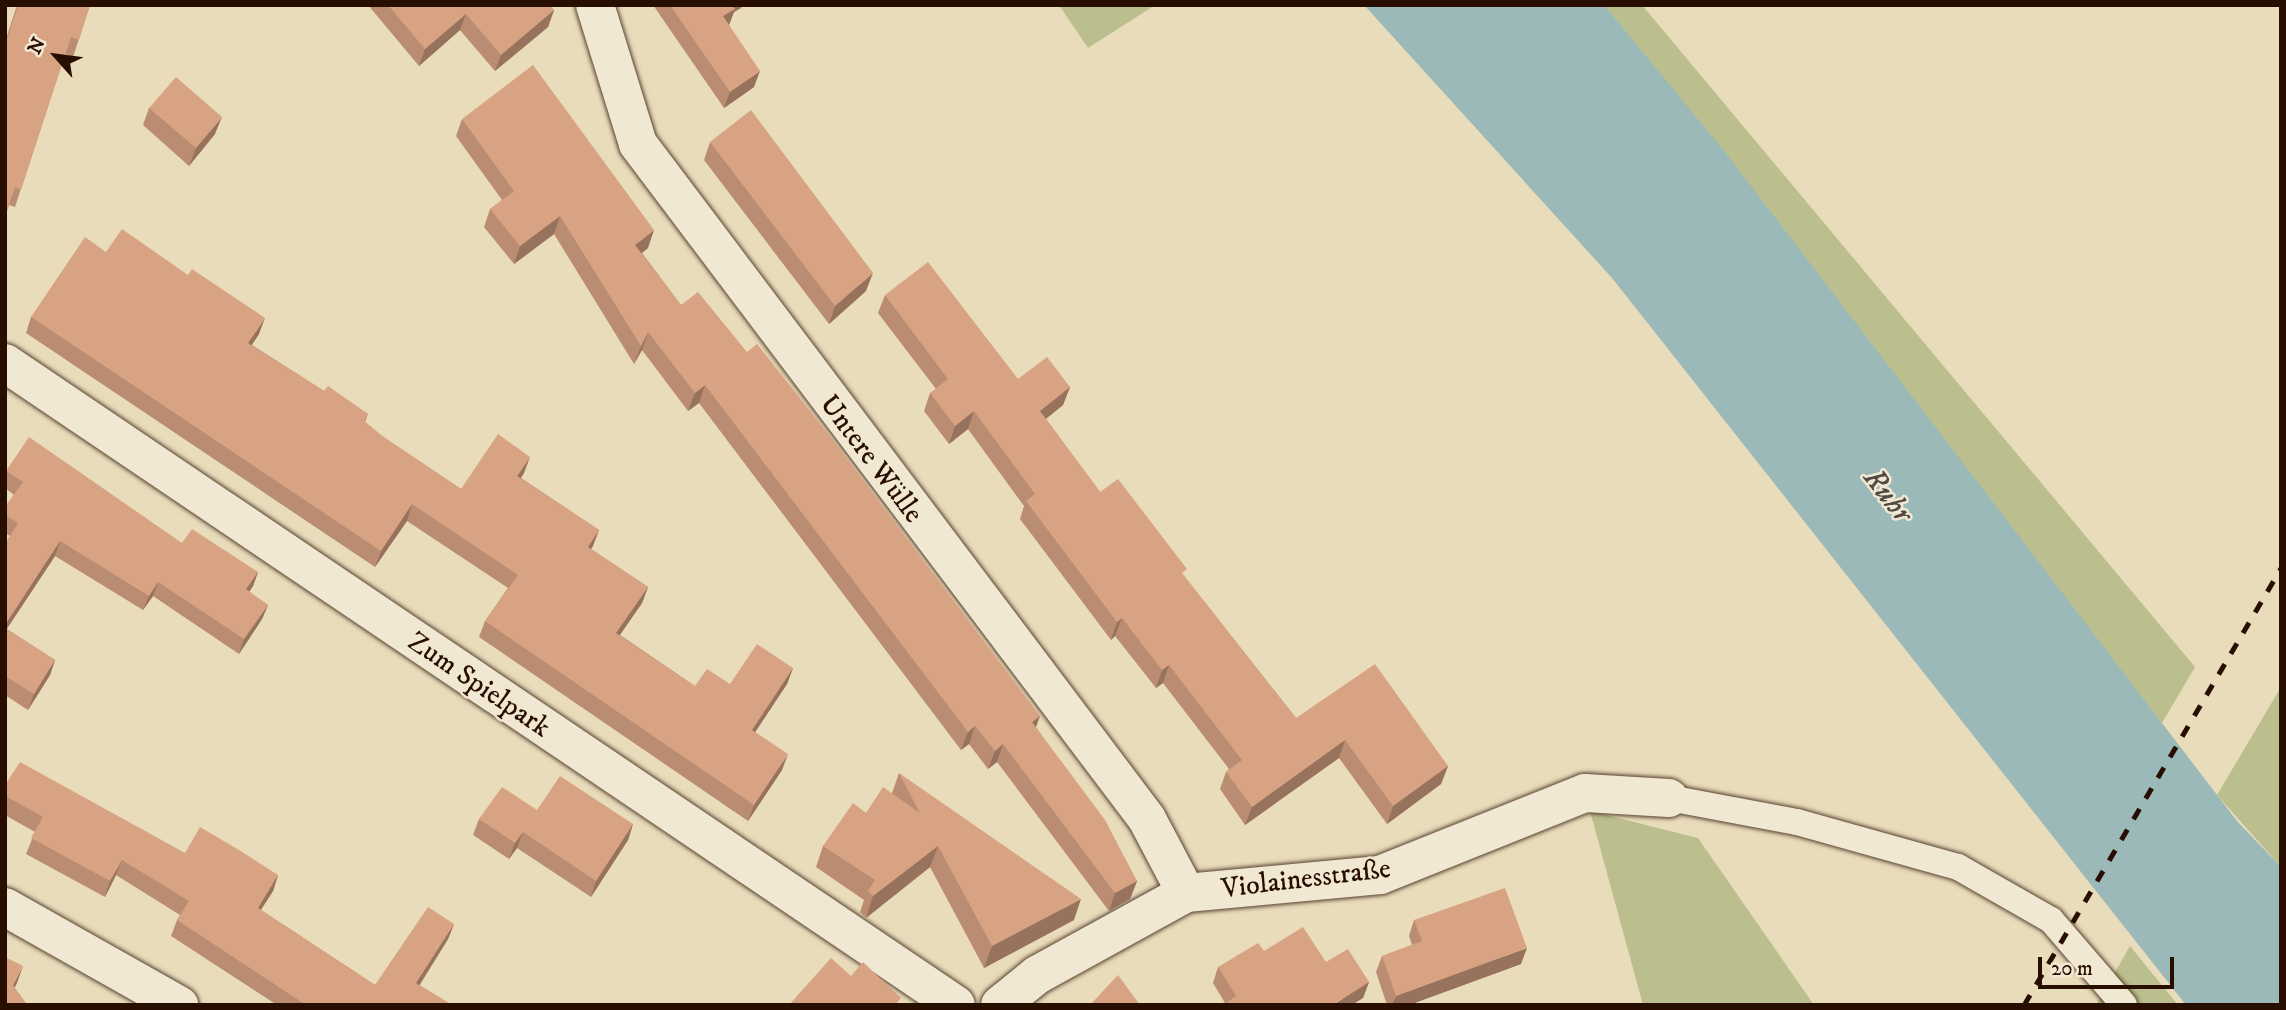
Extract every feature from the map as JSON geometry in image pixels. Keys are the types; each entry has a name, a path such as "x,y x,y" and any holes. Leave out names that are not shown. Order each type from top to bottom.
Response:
{"street":[{"name":"Untere Wülle","path":"595,5 638,144 1147,820 1186,893"},
{"name":"Zum Spielpark","path":"5,363 956,1005"},
{"name":"Violainesstraße","path":"1000,1005 1037,975 1186,893 1380,875 1585,793 1669,798"},
{"path":"5,907 178,1005"}],"lane":[{"path":"1669,798 1797,822 1958,867 2051,920 2124,1005"}],"green space":[{"path":"1059,5 1151,5 1152,7 1088,48"},
{"path":"1604,5 1642,5 2195,667 2162,723"},
{"path":"2281,687 2281,867 2217,795"},
{"path":"1590,811 1698,838 1814,1005 1643,1005"},
{"path":"2130,946 2178,1005 2096,1005"}],"water":[{"name":"Ruhr","path":"1364,5 1604,5 1725,152 2237,821 2281,867 2281,1005 2186,1005 1612,278"}],"building":[{"path":"18,5 90,5 79,40 71,37 21,190 15,187 5,217 5,45"},
{"path":"388,5 550,5 554,10 501,55 466,14 425,49"},
{"path":"670,5 732,5 735,9 723,16 760,71 730,92"},
{"path":"533,65 654,230 635,245 681,305 698,292 747,352 757,344 833,440 1040,716 1032,722 1105,820 1137,881 1115,893 1003,744 995,751 975,726 968,732 705,385 695,393 648,332 641,346 560,216 520,246 490,209 514,191 462,119"},
{"path":"176,77 222,117 196,148 149,108"},
{"path":"751,110 873,273 835,306 710,142"},
{"path":"122,229 188,275 192,269 265,318 248,343 324,391 328,386 368,414 364,421 382,436 461,489 498,434 530,457 517,476 599,530 588,547 648,587 616,633 695,686 707,669 730,684 757,644 793,668 752,730 788,754 754,805 485,621 518,575 412,504 381,551 31,317 85,237 106,252"},
{"path":"928,262 1018,379 1047,357 1070,387 1040,411 1100,492 1118,479 1187,569 1182,573 1296,718 1375,664 1448,766 1393,806 1345,740 1252,807 1226,772 1242,760 1169,665 1162,670 1122,618 1117,622 1026,501 1035,494 974,411 955,426 930,393 948,379 885,295"},
{"path":"29,437 182,543 192,529 258,572 246,589 268,605 244,639 158,582 149,596 60,541 5,625 5,544 18,523 5,515 5,507 23,482 6,471"},
{"path":"5,628 55,660 34,694 5,676"},
{"path":"20,762 185,853 200,827 239,850 278,875 258,908 375,985 428,907 454,924 416,983 452,1005 306,1005 177,920 189,901 122,860 110,881 31,838 43,817 5,796 5,785"},
{"path":"899,773 1081,899 992,946 938,846 873,896 868,891 875,880 823,846 853,803 866,813 883,787 920,813"},
{"path":"560,776 633,824 596,881 523,832 515,843 479,819 502,787 537,810"},
{"path":"1505,888 1527,948 1396,996 1382,956 1422,941 1414,920"},
{"path":"1303,927 1326,962 1348,949 1369,982 1333,1005 1223,1005 1236,996 1218,967 1258,943 1264,951"},
{"path":"5,957 23,966 13,985 26,1003 21,1005 5,1005"},
{"path":"831,958 851,976 863,962 901,998 895,1005 789,1005"},
{"path":"1118,975 1140,1005 1090,1005"}],"railway":[{"path":"2024,1005 2281,568"}]}
